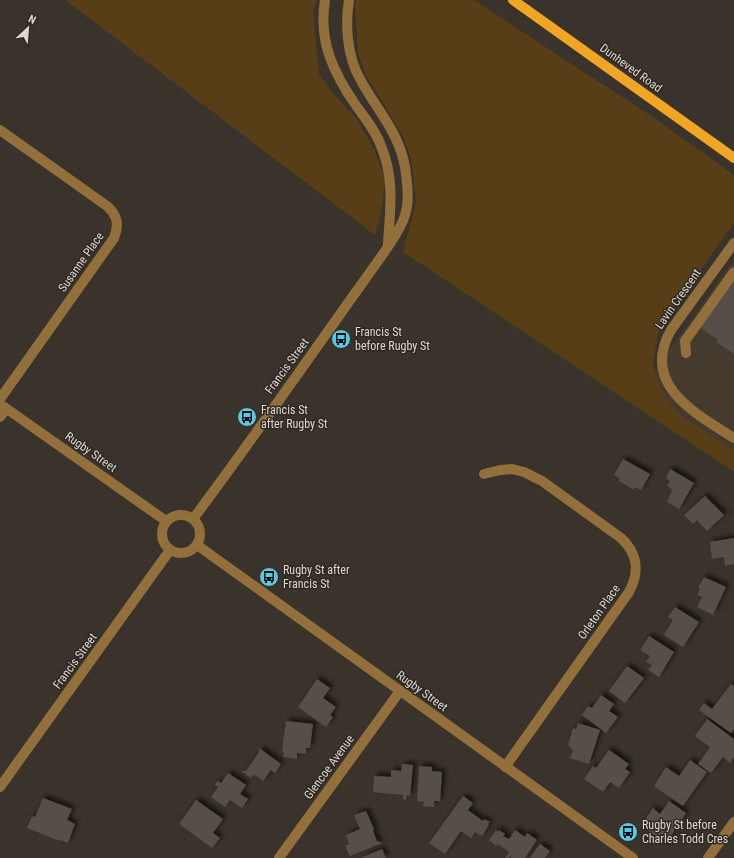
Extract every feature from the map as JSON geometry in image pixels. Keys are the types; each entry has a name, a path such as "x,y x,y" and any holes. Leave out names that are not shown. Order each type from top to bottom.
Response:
{"main road":[{"name":"Dunheved Road","path":"513,0 734,158"}],"street":[{"path":"325,0 323,11 324,34 334,70 372,128 381,144 387,162 391,181 388,246"},
{"name":"Francis Street","path":"193,519 388,246 402,224 406,214 408,190 405,166 396,137 359,78 354,65 348,30 349,0"},
{"name":"Susanne Place","path":"0,130 107,206 117,210 117,227 114,238 0,399"},
{"name":"Lavin Crescent","path":"734,244 671,330 665,341 661,362 666,380 676,396 695,413 734,438"},
{"path":"686,353 685,341 734,272"},
{"name":"Rugby Street","path":"2,410 166,522"},
{"name":"Orleton Place","path":"484,474 512,469 524,472 542,481 621,538 629,546 634,556 636,566 633,584 629,592 505,767"},
{"path":"176,515 182,515 193,519 199,528 199,540 197,545 182,553 170,550 163,540 162,533 166,522 176,515"},
{"name":"Rugby Street","path":"197,545 634,858"},
{"name":"Francis Street","path":"0,788 170,550"},
{"name":"Glencoe Avenue","path":"279,858 400,691"},
{"path":"708,858 734,822"}],"shaded area":[{"path":"65,0 317,0 313,10 319,74 337,98 356,118 374,149 385,180 382,209 375,235"},
{"path":"356,0 474,0 651,116 734,176 734,223 684,293 658,333 653,365 664,397 682,417 734,450 734,472 403,252 416,203 411,158 403,136 366,75 358,53 355,6"},
{"path":"734,259 734,456 638,395"}],"building":[{"path":"734,279 734,354 716,342 718,340 699,327"},
{"path":"623,459 650,474 641,490 635,487 634,490 619,481 620,478 614,475"},
{"path":"670,469 694,483 679,509 667,502 672,490 667,486 670,481 666,478"},
{"path":"705,496 724,515 707,531 697,520 693,524 684,515"},
{"path":"734,538 734,564 725,566 724,557 712,559 710,542"},
{"path":"704,577 726,587 713,615 697,607 702,597 697,595 700,589 698,588"},
{"path":"675,607 699,622 683,647 664,635 673,620 668,617"},
{"path":"649,636 674,652 659,677 648,670 652,665 646,662 650,656 640,650"},
{"path":"627,666 644,678 625,703 609,691"},
{"path":"317,679 330,688 323,698 336,707 330,715 333,717 326,727 298,707"},
{"path":"731,684 734,686 734,729 731,733 699,710 704,703 712,709"},
{"path":"601,695 614,704 609,711 618,717 606,733 582,715 588,706 592,708"},
{"path":"707,719 734,739 734,757 730,763 723,757 711,773 698,764 710,747 695,736"},
{"path":"286,721 313,724 310,748 306,748 306,754 297,753 297,759 283,757 284,752 282,751"},
{"path":"578,723 600,730 589,764 570,758 573,750 568,745 573,728 576,729"},
{"path":"259,748 281,764 275,773 271,770 263,781 254,774 251,778 241,771 246,771 259,752"},
{"path":"609,750 629,764 625,769 630,772 619,788 610,782 603,792 584,779 593,766 596,768"},
{"path":"690,760 707,772 683,806 654,786 666,767 679,776"},
{"path":"402,764 413,765 410,796 407,795 406,800 403,799 403,795 373,792 374,776 391,777 391,770 401,771"},
{"path":"419,766 432,767 432,771 442,772 440,801 434,801 434,807 423,806 424,802 417,801"},
{"path":"228,773 246,785 240,794 248,799 242,808 230,800 225,807 211,797 218,787 215,785 218,781 221,783"},
{"path":"463,796 473,803 468,810 483,821 484,819 490,822 482,836 475,832 471,838 461,831 445,854 429,843"},
{"path":"43,798 72,809 67,820 75,824 68,843 27,828 32,816 35,817"},
{"path":"196,800 223,819 213,833 220,838 212,848 179,824"},
{"path":"669,801 686,813 666,843 641,826 653,808 660,814"},
{"path":"366,811 374,829 373,831 377,841 382,843 350,856 345,846 349,844 346,835 360,829 354,815"},
{"path":"496,830 498,832 499,830 505,834 503,836 509,839 515,830 525,837 527,833 537,840 525,858 512,858 510,856 509,858 505,858 509,852 498,844 496,846 489,840"},
{"path":"540,844 550,851 545,858 530,858"},
{"path":"382,849 386,858 361,858"}],"place":[{"name":"Francis St before Rugby St","path":"341,339"},
{"name":"Francis St after Rugby St","path":"247,417"},
{"name":"Rugby St after Francis St","path":"269,577"},
{"name":"Rugby St before Charles Todd Cres","path":"628,832"}]}
